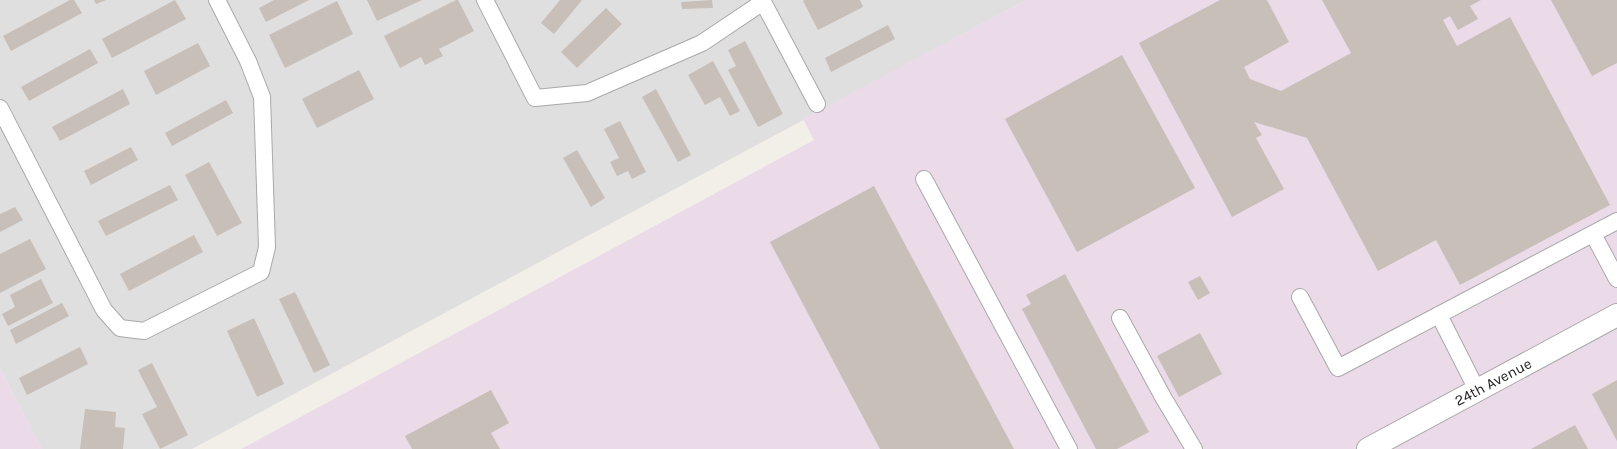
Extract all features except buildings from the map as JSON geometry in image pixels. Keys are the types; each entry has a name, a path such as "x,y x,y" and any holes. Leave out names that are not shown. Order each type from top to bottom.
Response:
{"street":[{"name":"24th Avenue","path":"1368,449 1617,315"}],"lane":[{"path":"0,108 104,310 120,328 144,331 261,272 267,247 262,97 248,61 217,0"},
{"path":"485,0 535,98 587,93 702,43 762,1 817,104"},
{"path":"924,179 1069,449"},
{"path":"1300,296 1338,368 1617,221"},
{"path":"1593,234 1617,279"},
{"path":"1439,315 1477,390"},
{"path":"1120,318 1163,397 1194,449"}],"shaded area":[{"path":"0,0 1026,0 192,449 42,449 0,368"},
{"path":"1026,0 1617,0 1617,449 241,449 814,140 803,119"},
{"path":"0,368 42,449 0,449"}]}
